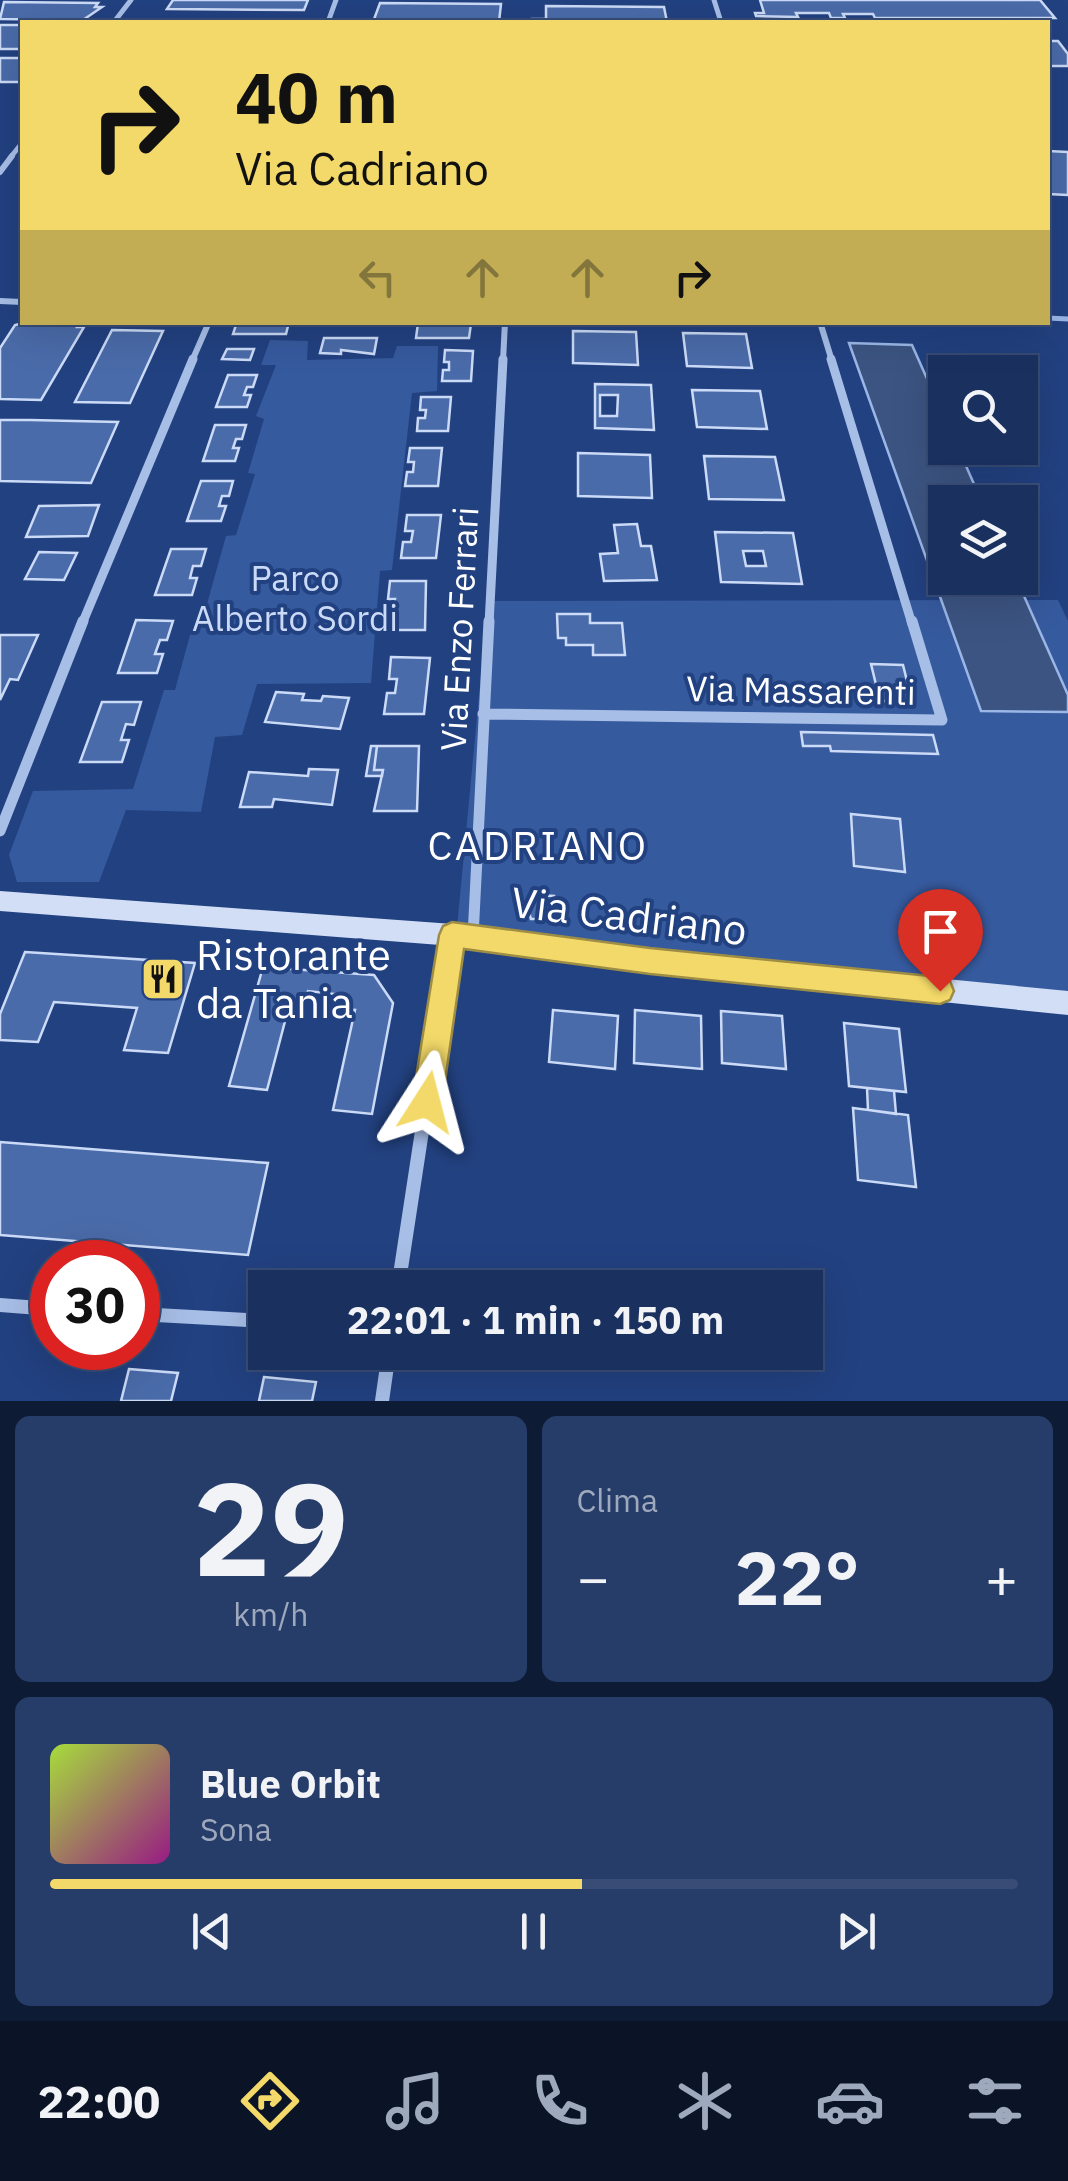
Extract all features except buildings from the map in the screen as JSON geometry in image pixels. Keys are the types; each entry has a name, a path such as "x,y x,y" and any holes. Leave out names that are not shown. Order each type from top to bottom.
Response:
{"street":[{"path":"116,20 131,0"},
{"path":"0,172 20,146"},
{"path":"0,831 115,539 208,325"},
{"name":"Via Enzo Ferrari","path":"401,1270 463,937 483,714 505,325"},
{"name":"Via Massarenti","path":"483,714 942,720 821,325"},
{"name":"Via Cadriano","path":"0,901 463,937 650,961 1068,1003"},
{"path":"0,1306 30,1308"},
{"path":"160,1315 248,1321"},
{"path":"382,1401 386,1370"}],"green space":[{"name":"Parco Alberto Sordi","path":"270,340 308,341 307,360 393,358 397,346 438,346 437,391 412,393 392,570 380,571 371,683 257,684 242,735 215,737 201,812 126,810 99,882 17,882 9,855 33,791 133,789 164,690 175,690 196,613 205,611 226,536 236,535 255,474 248,473 264,419 256,416 276,365 261,365"},
{"path":"1058,600 1068,621 1068,1006 456,938 488,601"}],"shaded area":[{"path":"849,343 912,345 928,381 928,465 966,465 974,485 928,485 928,563"},
{"path":"939,595 1024,595 1068,695 1068,712 981,711"}],"waterway":[{"path":"1050,318 1068,319"}],"place":[{"name":"Ristorante da Tania","path":"163,979"}],"district":[{"name":"CADRIANO","path":"538,846"}],"route":[{"path":"427,1102 452,935 650,961 940,991"}]}
